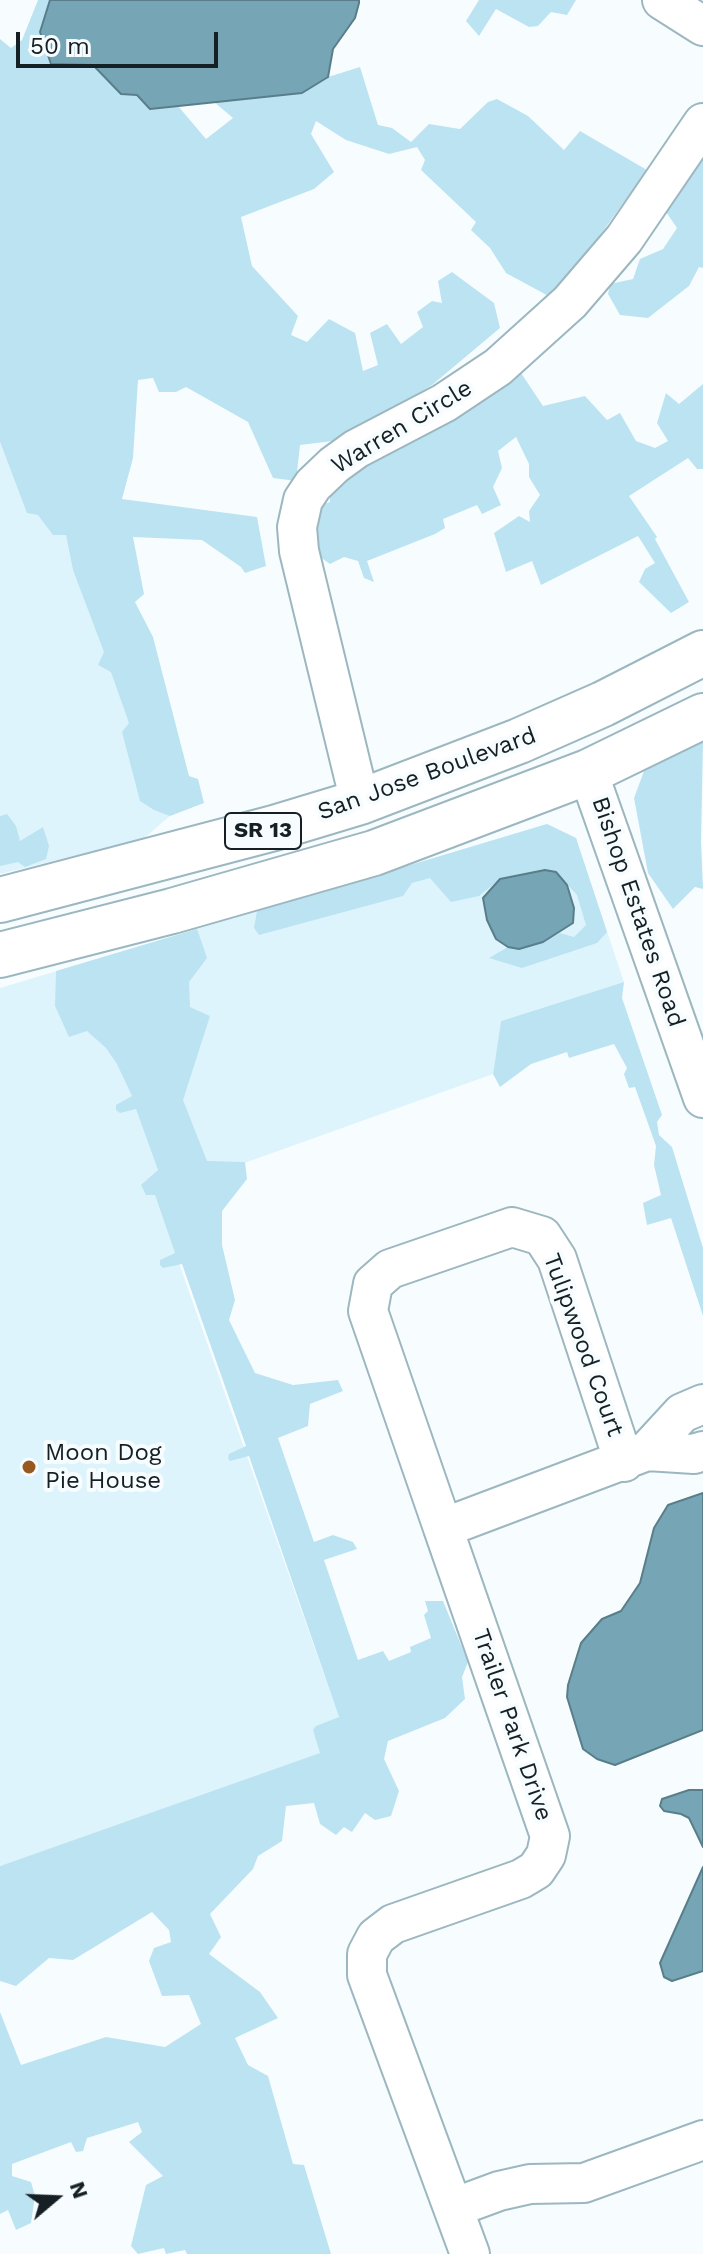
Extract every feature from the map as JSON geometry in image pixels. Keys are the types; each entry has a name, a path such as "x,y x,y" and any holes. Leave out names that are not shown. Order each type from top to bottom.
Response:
{"main road":[{"name":"San Jose Boulevard","path":"0,900 274,828 360,802 519,741 603,704 703,653"},
{"path":"588,772 587,747 596,733 703,675"},
{"name":"SR 13","path":"0,955 374,853 588,772 703,716"},
{"path":"251,888 269,866 354,837 362,821 360,802"}],"street":[{"path":"662,0 703,26"},
{"name":"Warren Circle","path":"360,802 299,551 297,527 303,500 313,485 334,465 356,449 444,403 498,367 570,302 624,239 703,123"},
{"name":"Bishop Estates Road","path":"588,772 703,1098"},
{"name":"Tulipwood Court","path":"443,1528 368,1311 373,1284 390,1269 512,1227 542,1236 557,1259 636,1456"},
{"path":"636,1456 682,1413 703,1404"},
{"path":"443,1528 636,1456 703,1451"},
{"name":"Trailer Park Drive","path":"443,1528 550,1836 546,1855 536,1870 521,1879 393,1924 376,1937 367,1954 367,1975 470,2254"},
{"path":"453,2208 499,2191 530,2184 584,2183 703,2140"}],"shaded area":[{"path":"38,0 50,0 40,32 93,65 121,94 137,95 150,108 178,106 206,139 233,118 214,102 302,93 328,77 360,67 378,125 392,128 411,142 429,124 460,129 488,102 497,99 528,116 564,150 580,131 647,170 554,299 506,273 490,248 471,230 476,222 421,170 425,160 417,147 389,154 346,140 316,121 311,134 334,172 314,189 241,217 252,266 298,316 291,335 307,342 329,319 355,333 363,371 378,365 370,333 387,324 401,344 423,327 417,312 432,301 442,303 438,281 452,272 494,303 500,328 432,385 341,440 300,445 296,481 273,478 248,422 186,387 176,392 159,392 153,378 138,380 133,458 122,499 257,517 266,566 245,573 202,540 133,537 144,594 135,602 153,637 189,776 198,779 204,803 170,816 140,801 122,732 129,723 111,672 98,665 104,652 73,570 66,535 53,535 38,515 27,513 0,442 0,39 11,48 22,40"},
{"path":"50,0 359,0 359,3 355,18 333,49 328,77 302,93 150,109 137,95 121,94 93,65 51,64 40,32"},
{"path":"479,0 576,0 567,15 551,12 538,26 529,27 496,9 479,36 466,21"},
{"path":"703,142 703,268 699,267 689,286 648,318 620,315 608,294 610,284 633,279 640,259 663,249 677,228 662,206"},
{"path":"519,370 543,406 585,396 607,420 620,413 636,441 655,448 668,441 657,423 666,393 679,404 703,384 703,469 697,469 688,458 629,496 657,537 655,539 689,602 671,613 639,582 645,569 655,563 638,536 541,585 532,561 506,572 494,533 519,516 530,522 529,511 540,495 529,477 529,464 516,437 498,451 502,468 493,487 501,505 482,514 477,505 443,519 445,528 435,534 367,561 374,582 364,578 358,561 344,557 330,564 313,552 318,506 330,502 330,483 351,465 436,430"},
{"path":"0,442 23,501 64,508 170,816 143,839 0,874"},
{"path":"703,742 703,889 695,887 673,909 648,873 634,798 644,771"},
{"path":"7,814 16,826 20,841 43,827 49,846 46,859 25,867 18,862 0,866 0,816"},
{"path":"547,824 576,838 624,982 501,1021 493,1074 155,1195 339,1717 313,1730 321,1753 0,1866 0,988"},
{"path":"547,824 576,838 607,932 597,943 522,968 489,958 508,947 520,949 560,933 574,937 586,925 577,895 556,872 500,879 479,896 451,902 430,878 412,883 403,896 259,935 254,928 257,911"},
{"path":"545,870 556,872 567,885 574,908 573,923 543,942 519,949 508,947 496,939 487,920 483,898 500,879"},
{"path":"197,929 207,958 189,982 190,1007 210,1016 183,1100 207,1161 245,1162 247,1179 222,1211 222,1245 235,1300 229,1320 255,1373 293,1385 338,1380 343,1391 310,1404 308,1426 278,1438 314,1542 333,1535 353,1542 357,1549 324,1560 358,1660 383,1651 389,1661 411,1652 410,1647 431,1638 424,1615 428,1611 425,1601 443,1601 468,1662 462,1677 465,1699 445,1718 388,1741 384,1759 399,1791 391,1816 375,1820 365,1813 352,1832 344,1827 336,1835 320,1824 314,1803 286,1806 282,1841 258,1856 253,1869 210,1914 221,1937 209,1954 260,1992 278,2018 235,2038 248,2065 268,2076 293,2164 304,2165 331,2254 187,2254 185,2250 166,2254 164,2248 138,2254 131,2246 146,2185 163,2176 129,2142 142,2132 138,2122 87,2138 83,2151 76,2152 71,2142 12,2164 12,2176 31,2182 35,2196 31,2223 16,2230 8,2210 0,2214 0,2012 21,2065 106,2037 165,2047 201,2024 189,1995 162,1996 149,1961 154,1948 171,1942 169,1930 152,1912 73,1960 49,1958 16,1986 0,1981 0,1866 320,1753 313,1730 339,1717 249,1456 230,1461 228,1458 229,1454 246,1446 182,1264 163,1268 160,1265 160,1260 175,1253 155,1195 146,1195 141,1185 158,1170 136,1109 120,1113 116,1110 116,1105 132,1096 106,1048 87,1031 69,1037 55,1006 56,971"},
{"path":"624,982 622,998 662,1115 657,1122 659,1135 672,1147 703,1248 703,1316 671,1218 647,1225 643,1203 661,1195 654,1165 656,1146 635,1087 629,1088 624,1074 627,1068 614,1044 569,1058 567,1052 531,1064 500,1087 493,1074 501,1021"},
{"path":"703,1493 703,1730 615,1765 597,1759 583,1749 567,1697 581,1643 602,1619 621,1611 640,1583 654,1528 668,1505"},
{"path":"689,1790 703,1790 703,1847 689,1818 664,1811 660,1806 662,1799"},
{"path":"703,1867 703,1971 672,1981 664,1977 660,1963"}],"place":[{"name":"Moon Dog Pie House","path":"29,1467"}]}
